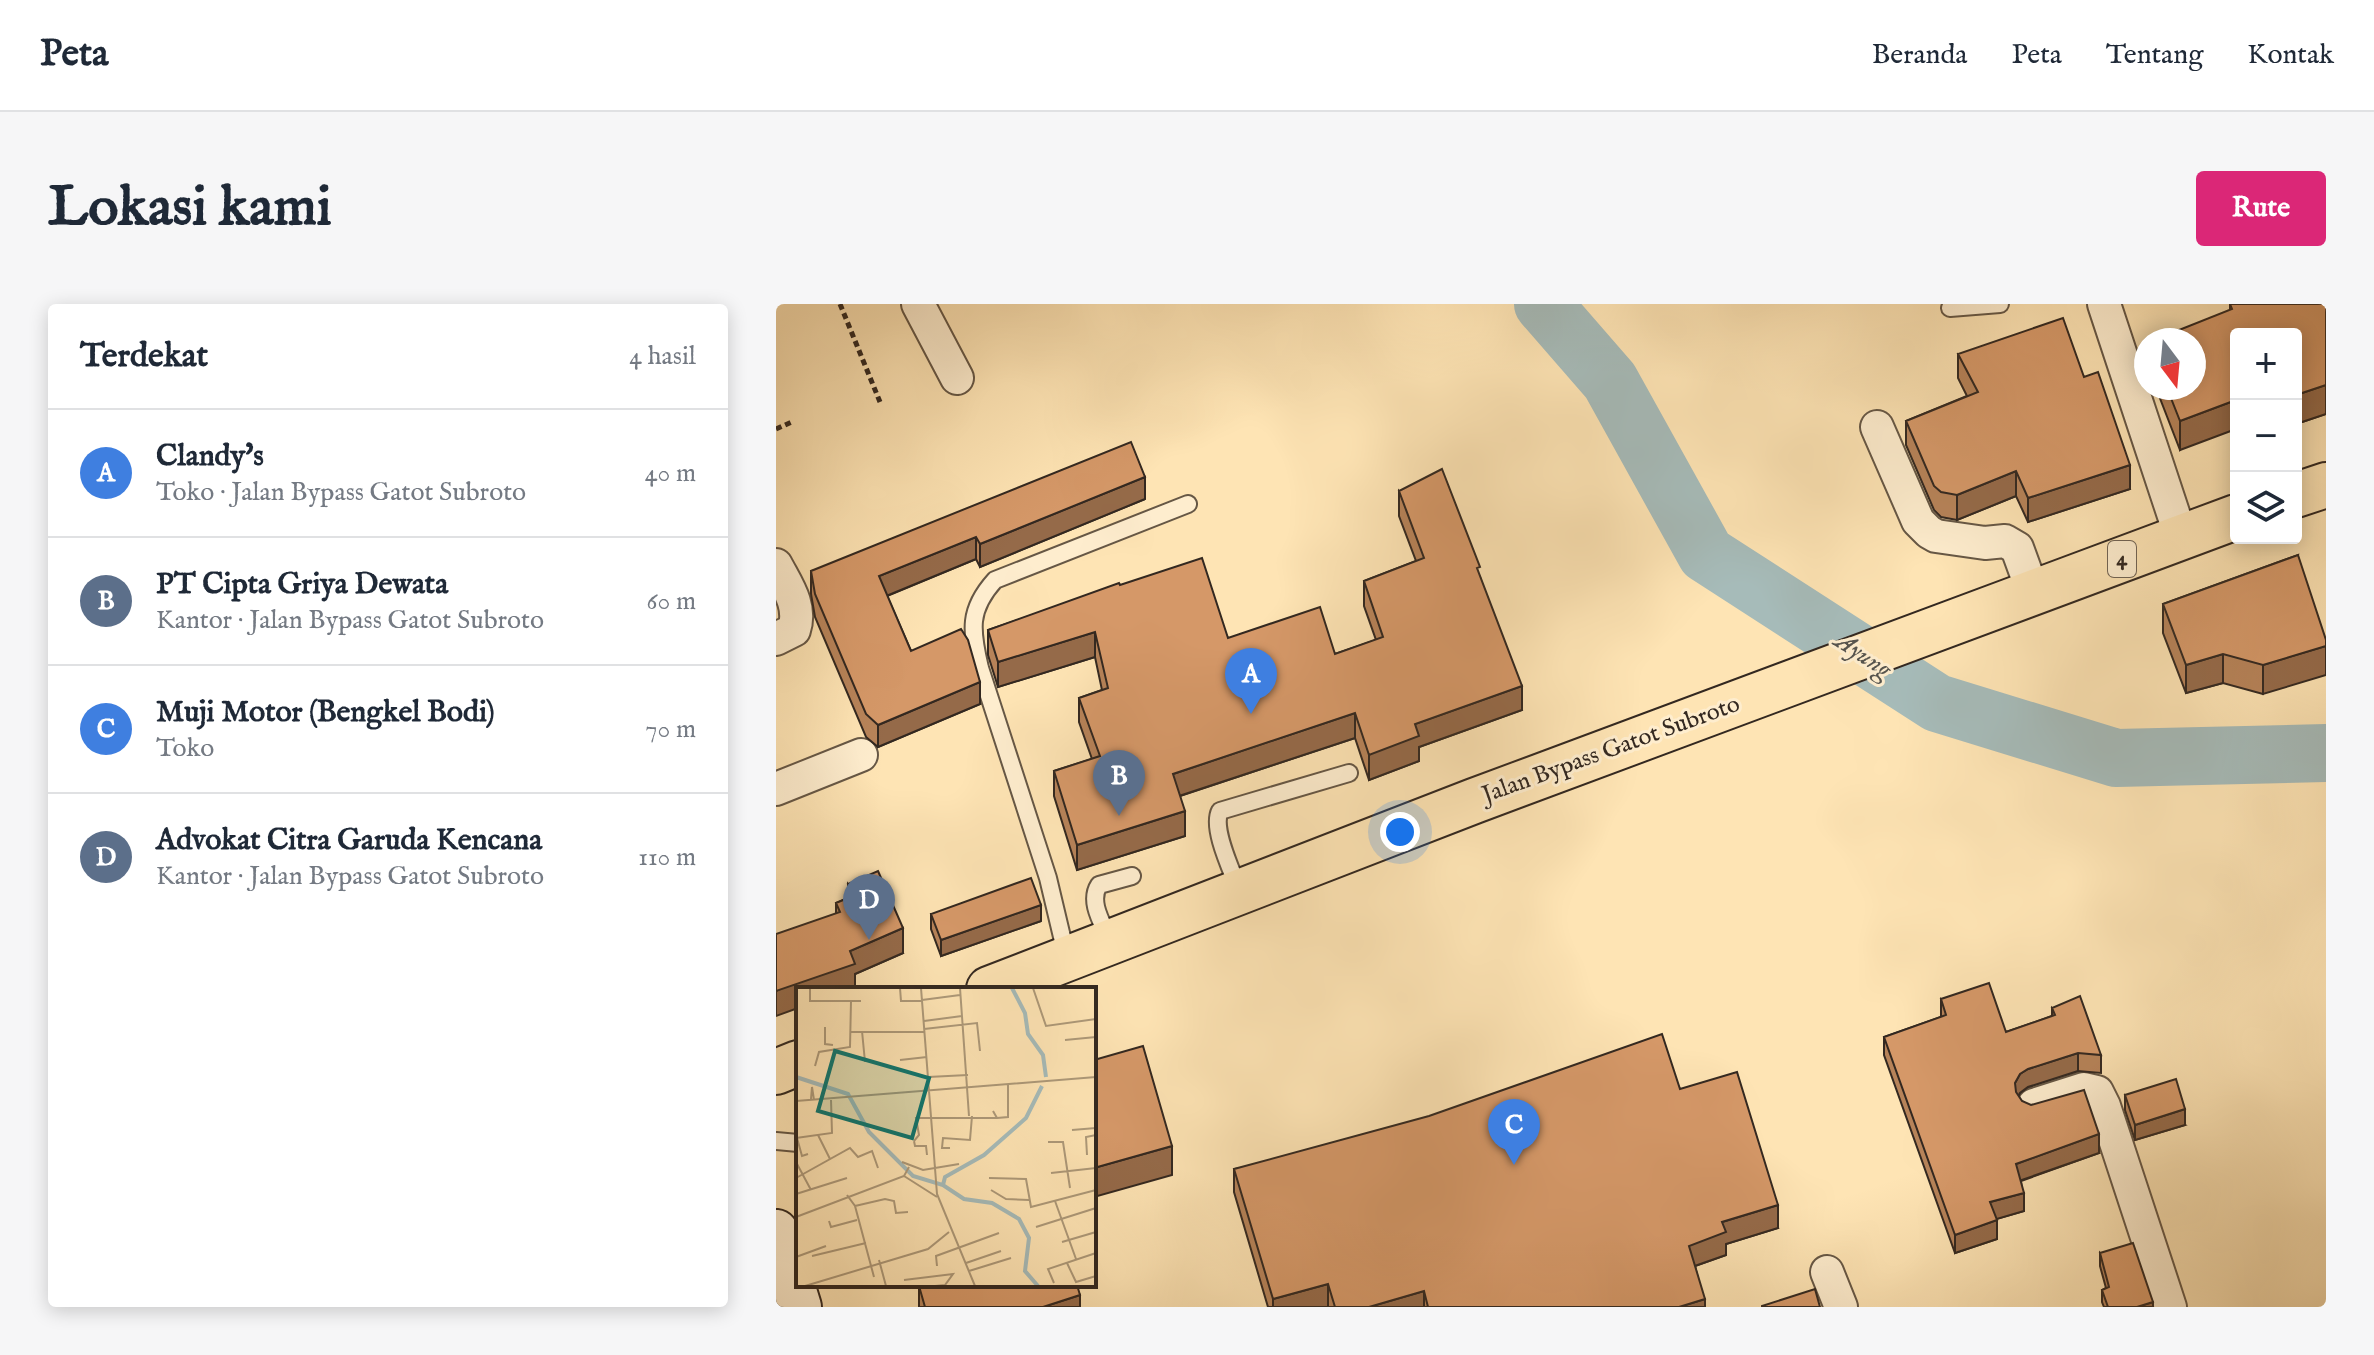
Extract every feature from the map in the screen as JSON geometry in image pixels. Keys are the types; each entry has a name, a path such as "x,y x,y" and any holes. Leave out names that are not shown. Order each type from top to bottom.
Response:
{"highway":[{"path":"2302,493 2326,485"},
{"name":"Jalan Bypass Gatot Subroto","path":"994,987 1474,801 2230,519"},
{"path":"776,1072 796,1064"}],"main road":[{"path":"784,1234 798,1307"}],"street":[{"path":"918,304 957,378"},
{"path":"2104,304 2181,537"},
{"path":"1877,427 1918,521 1936,536 1985,543 2005,541 2017,548 2021,597"},
{"path":"776,565 798,613 794,630 776,639"},
{"path":"776,789 861,755"},
{"path":"2034,1105 2084,1089 2097,1092 2170,1307"},
{"path":"1827,1272 1841,1307"}],"lane":[{"path":"1950,308 2000,304"},
{"path":"1067,959 1048,878 980,668 974,642 973,614 982,595 995,580 1188,504"},
{"path":"1240,892 1219,833 1216,819 1220,811 1349,773"},
{"path":"1111,942 1097,911 1095,890 1099,885 1132,876"},
{"path":"776,1141 796,1143"}],"path":[{"path":"840,304 880,402"},
{"path":"776,429 794,421"}],"building":[{"path":"2230,304 2326,304 2326,385 2302,393 2302,328 2230,328 2230,402 2180,421 2172,400 2206,400 2206,328 2184,328 2232,309"},
{"path":"2063,318 2084,377 2098,372 2130,465 2028,498 2016,471 1957,495 1941,492 1934,486 1906,421 1978,392 1958,354"},
{"path":"1131,442 1145,477 980,544 976,537 879,576 911,651 961,629 968,640 980,682 878,725 866,714 815,594 811,571"},
{"path":"1442,469 1522,686 1415,724 1419,736 1369,755 1355,713 1173,774 1185,811 1077,845 1054,771 1100,756 1079,698 1108,688 1095,632 998,662 988,630 1119,583 1202,558 1228,638 1320,607 1335,654 1383,637 1364,581 1424,558 1399,491"},
{"path":"2298,555 2326,646 2263,665 2223,654 2186,665 2163,604"},
{"path":"878,871 903,928 850,951 855,964 776,991 776,934 840,912 836,903 853,896 848,884"},
{"path":"1031,878 1041,905 941,940 931,914"},
{"path":"1989,983 2006,1032 2055,1015 2052,1008 2080,996 2101,1055 2078,1053 2028,1069 2020,1074 2015,1083 2016,1092 2022,1101 2031,1105 2084,1090 2099,1134 2016,1164 2024,1193 1990,1202 1997,1220 1955,1235 1884,1037 1946,1015 1941,999"},
{"path":"1662,1034 1680,1089 1737,1072 1778,1205 1722,1222 1726,1232 1689,1246 1705,1299 1679,1307 1428,1307 1424,1291 1369,1307 1335,1307 1328,1284 1273,1299 1234,1169 1429,1116"},
{"path":"1143,1046 1172,1146 1096,1167 1096,1059"},
{"path":"2176,1079 2185,1109 2135,1125 2125,1095"},
{"path":"2133,1243 2153,1302 2137,1307 2108,1307 2102,1290 2109,1287 2100,1253"},
{"path":"919,1287 1078,1287 1080,1295 1043,1307 925,1307"},
{"path":"1815,1289 1820,1307 1762,1307 1762,1306"}],"waterway":[{"name":"Ayung","path":"1543,304 1610,381 1706,554 1937,703 2116,758 2326,753"}],"place":[{"name":"Clandy's","path":"1251,714"},
{"name":"PT Cipta Griya Dewata","path":"1119,816"},
{"name":"Advokat Citra Garuda Kencana","path":"869,940"},
{"name":"Muji Motor (Bengkel Bodi)","path":"1514,1165"}]}
